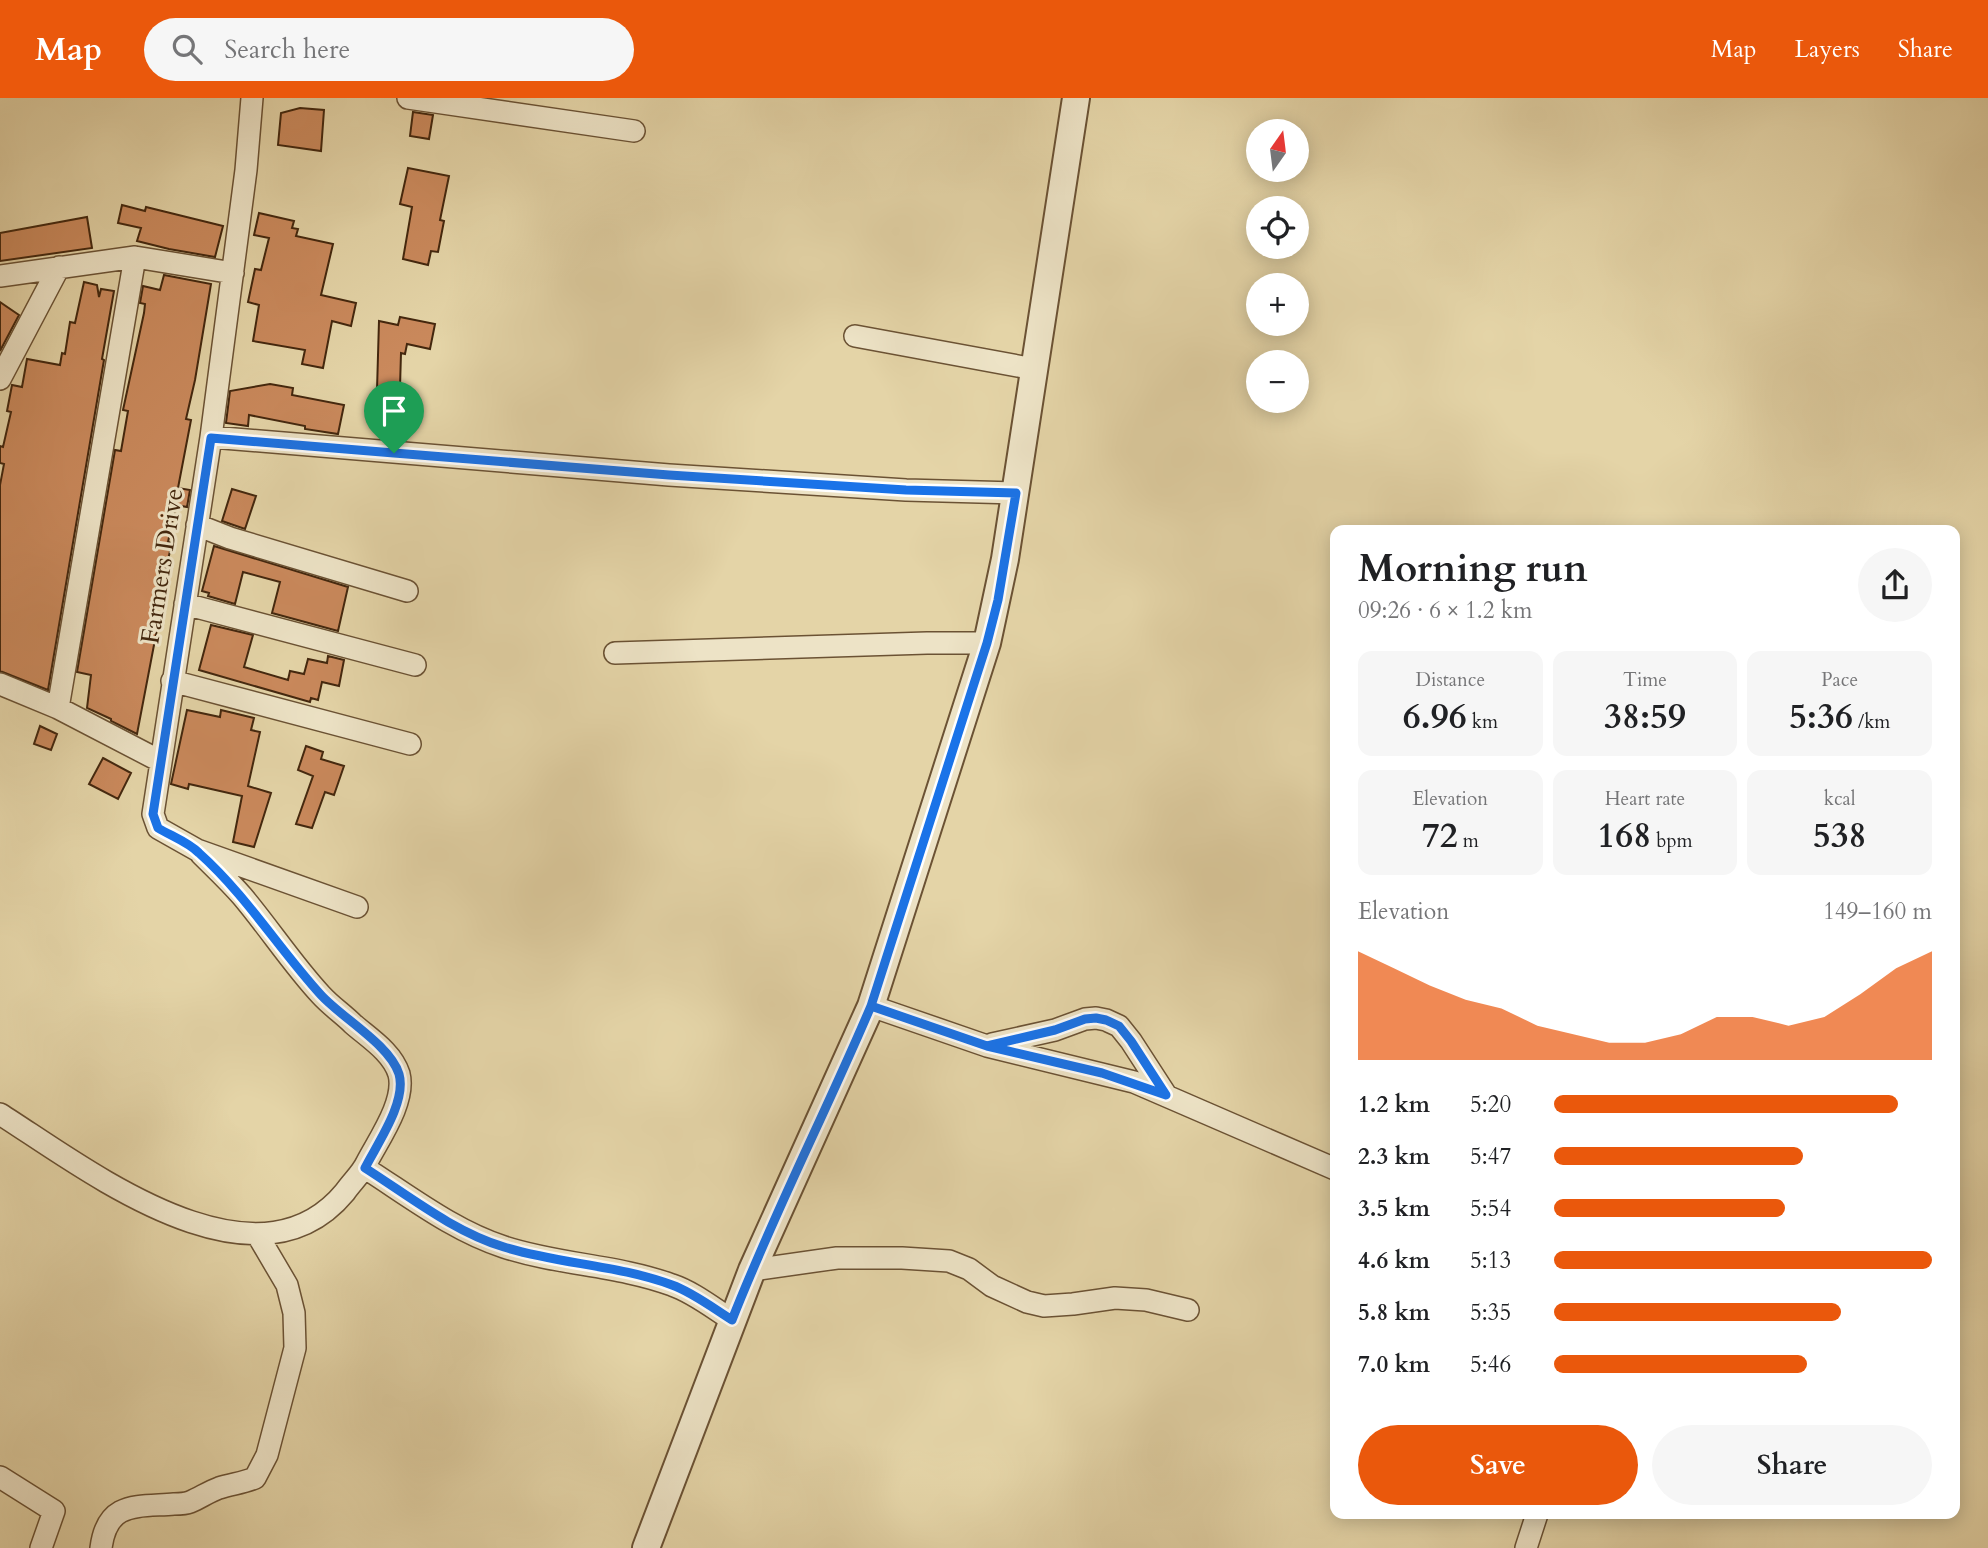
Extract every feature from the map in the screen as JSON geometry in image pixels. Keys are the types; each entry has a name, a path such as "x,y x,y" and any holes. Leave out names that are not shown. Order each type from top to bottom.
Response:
{"street":[{"name":"Farmers Drive","path":"252,98 211,438 153,803 154,821 158,828 197,850 357,908"},
{"path":"408,98 634,131"},
{"path":"646,1548 752,1270 871,1006 987,643 998,600 1016,493 1076,98"},
{"path":"0,275 135,257 233,273"},
{"path":"58,708 135,257"},
{"path":"0,379 59,267"},
{"path":"855,336 1034,369"},
{"path":"211,438 669,475 906,490 1016,493"},
{"path":"197,525 230,538 407,591"},
{"path":"185,604 415,665"},
{"path":"615,653 987,643"},
{"path":"172,681 410,744"},
{"path":"0,684 58,708 160,761"},
{"path":"0,1114 133,1198 165,1213 220,1230 257,1234 305,1223 321,1216 365,1168 395,1109 400,1085 391,1059 321,995 239,893 197,850"},
{"path":"871,1006 987,1046 1102,1073 1166,1095 1330,1167"},
{"path":"987,1046 1055,1030 1085,1019 1106,1020 1119,1026 1166,1095"},
{"path":"365,1168 470,1234 502,1247 533,1255 656,1279 676,1286 732,1320"},
{"path":"101,1548 107,1524 112,1516 139,1507 189,1503 212,1491 255,1478 267,1455 295,1348 294,1313 287,1285 257,1234"},
{"path":"752,1270 837,1258 949,1261 969,1269 992,1286 1027,1302 1044,1306 1115,1298 1146,1300 1188,1310"},
{"path":"0,1477 54,1511 41,1548"},
{"path":"1526,1548 1535,1519"}],"building":[{"path":"300,108 324,110 321,151 278,145 281,113"},
{"path":"413,112 433,115 429,139 410,136"},
{"path":"408,168 449,176 440,220 444,221 438,252 431,251 428,265 403,259 412,207 400,204"},
{"path":"122,205 145,211 146,207 223,226 215,257 137,241 141,228 118,223"},
{"path":"259,213 294,221 292,228 298,229 296,236 333,244 321,295 356,303 351,326 332,321 323,368 302,364 305,350 253,341 259,305 248,302 255,269 261,270 269,238 254,235"},
{"path":"87,217 92,248 0,261 0,233"},
{"path":"164,275 211,284 186,419 191,420 178,488 190,490 187,507 176,505 168,542 172,543 153,622 158,624 137,734 87,708 91,675 77,672 115,450 121,451 128,411 123,410 144,313 145,304 140,303 143,286 160,290"},
{"path":"84,282 97,285 99,297 101,289 114,291 48,690 0,671 0,485 4,464 0,463 0,446 3,447 11,412 7,411 12,385 22,387 27,359 60,365 62,353 65,354 70,322 75,323"},
{"path":"0,302 19,315 0,351"},
{"path":"400,317 435,324 430,349 407,344 405,354 401,353 399,421 375,416 381,390 377,390 379,321 398,325"},
{"path":"270,384 293,388 292,395 344,405 338,434 249,415 248,426 226,423 230,391"},
{"path":"232,489 256,496 245,529 222,521"},
{"path":"214,546 348,587 338,631 272,613 280,582 243,572 235,604 208,596 209,593 202,591"},
{"path":"211,625 253,635 244,667 288,680 290,671 304,674 308,659 327,663 328,656 344,660 339,686 322,682 318,700 311,698 310,702 199,670"},
{"path":"187,710 220,717 221,710 254,718 251,730 260,732 248,786 271,793 254,847 233,842 242,796 189,784 188,789 171,784"},
{"path":"40,726 57,734 51,750 34,744"},
{"path":"306,746 323,752 321,759 344,766 334,795 325,792 312,828 296,824 313,776 298,770"},
{"path":"103,758 131,773 118,799 89,784"}],"route":[{"path":"394,453 211,438 153,803 154,821 158,828 197,850 239,893 321,995 391,1059 400,1085 395,1109 365,1168 470,1234 502,1247 533,1255 656,1279 676,1286 732,1320 778,1209 841,1077 871,1006 987,1046 1102,1073 1166,1095 1155,1082 1131,1041 1119,1026 1106,1020 1085,1019 1055,1030 987,1046 929,1026 871,1006 987,643 998,600 1016,493 906,490 669,475 394,453"}]}
